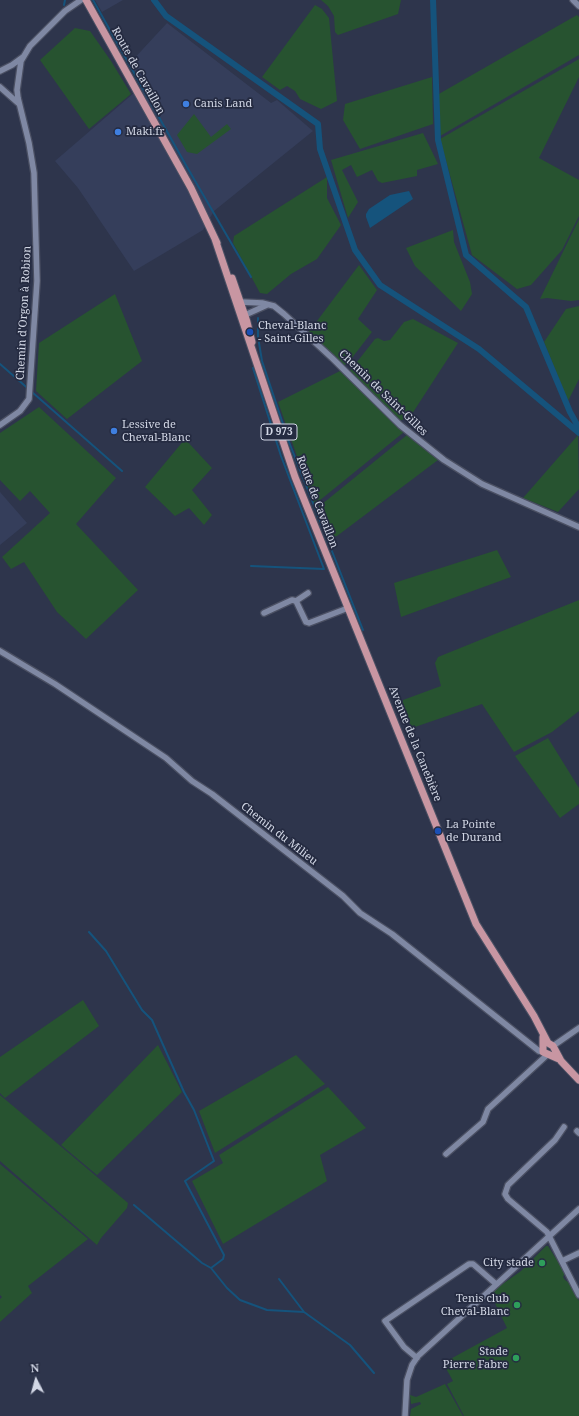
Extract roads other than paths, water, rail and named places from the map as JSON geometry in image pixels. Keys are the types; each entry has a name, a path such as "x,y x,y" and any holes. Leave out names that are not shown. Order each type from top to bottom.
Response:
{"main road":[{"name":"Route de Cavaillon","path":"86,0 191,188 230,271 242,314"},
{"name":"Route de Cavaillon","path":"215,239 227,276 242,314 295,477 348,608"},
{"name":"Avenue de la Canebière","path":"348,608 476,924 534,1016 543,1035 546,1049"},
{"path":"546,1049 561,1060 579,1080"}],"street":[{"name":"Chemin d'Orgon à Robion","path":"0,424 20,411 29,399 37,282 34,173 29,143 18,104 17,90 23,56 30,46 60,16 81,0"},
{"path":"573,0 579,6"},
{"path":"0,71 12,65 23,56"},
{"path":"0,87 12,96 18,104"},
{"path":"227,276 232,282 240,303 262,303 267,305"},
{"path":"242,314 267,305"},
{"name":"Chemin de Saint-Gilles","path":"267,305 274,306 284,314 332,358 400,426 444,460 482,484 579,527"},
{"path":"264,613 292,600 296,601 308,593"},
{"path":"296,601 306,622 309,623 348,608"},
{"name":"Chemin du Milieu","path":"0,651 55,684 166,758 192,781 212,794 337,891 360,913 392,934 546,1049"},
{"path":"446,1154 483,1122 488,1109 546,1049 579,1028"},
{"path":"564,1127 555,1140 508,1185 506,1189 508,1199 547,1232 579,1295"},
{"path":"405,1416 407,1380 417,1358 425,1348 579,1209"},
{"path":"562,1261 579,1253"},
{"path":"417,1358 404,1347 385,1321 469,1264 473,1264 496,1284"}],"waterway":[{"path":"64,5 65,0"},
{"path":"93,0 251,277"},
{"path":"154,0 166,16 318,124 320,149 355,250 380,285 479,349 579,433"},
{"path":"433,0 438,140 466,255 526,307 570,412 579,428"},
{"path":"258,318 258,337 262,361 289,442 363,630"},
{"path":"0,364 122,471"},
{"path":"251,566 324,569 281,456 253,368"},
{"path":"89,932 106,951 142,1010 152,1020 184,1092 194,1110 214,1161 185,1181 224,1255 223,1259 211,1268 227,1288 240,1300 267,1310 304,1312 350,1345 374,1373"},
{"path":"134,1205 202,1263 211,1268"},
{"path":"279,1279 304,1312"}],"place":[{"name":"Canis Land","path":"186,104"},
{"name":"Maki.fr","path":"118,132"},
{"name":"Cheval-Blanc - Saint-Gilles","path":"250,332"},
{"name":"Lessive de Cheval-Blanc","path":"114,431"},
{"name":"La Pointe de Durand","path":"438,831"},
{"name":"City stade","path":"542,1263"},
{"name":"Tenis club Cheval-Blanc","path":"517,1305"},
{"name":"Stade Pierre Fabre","path":"516,1358"}]}
